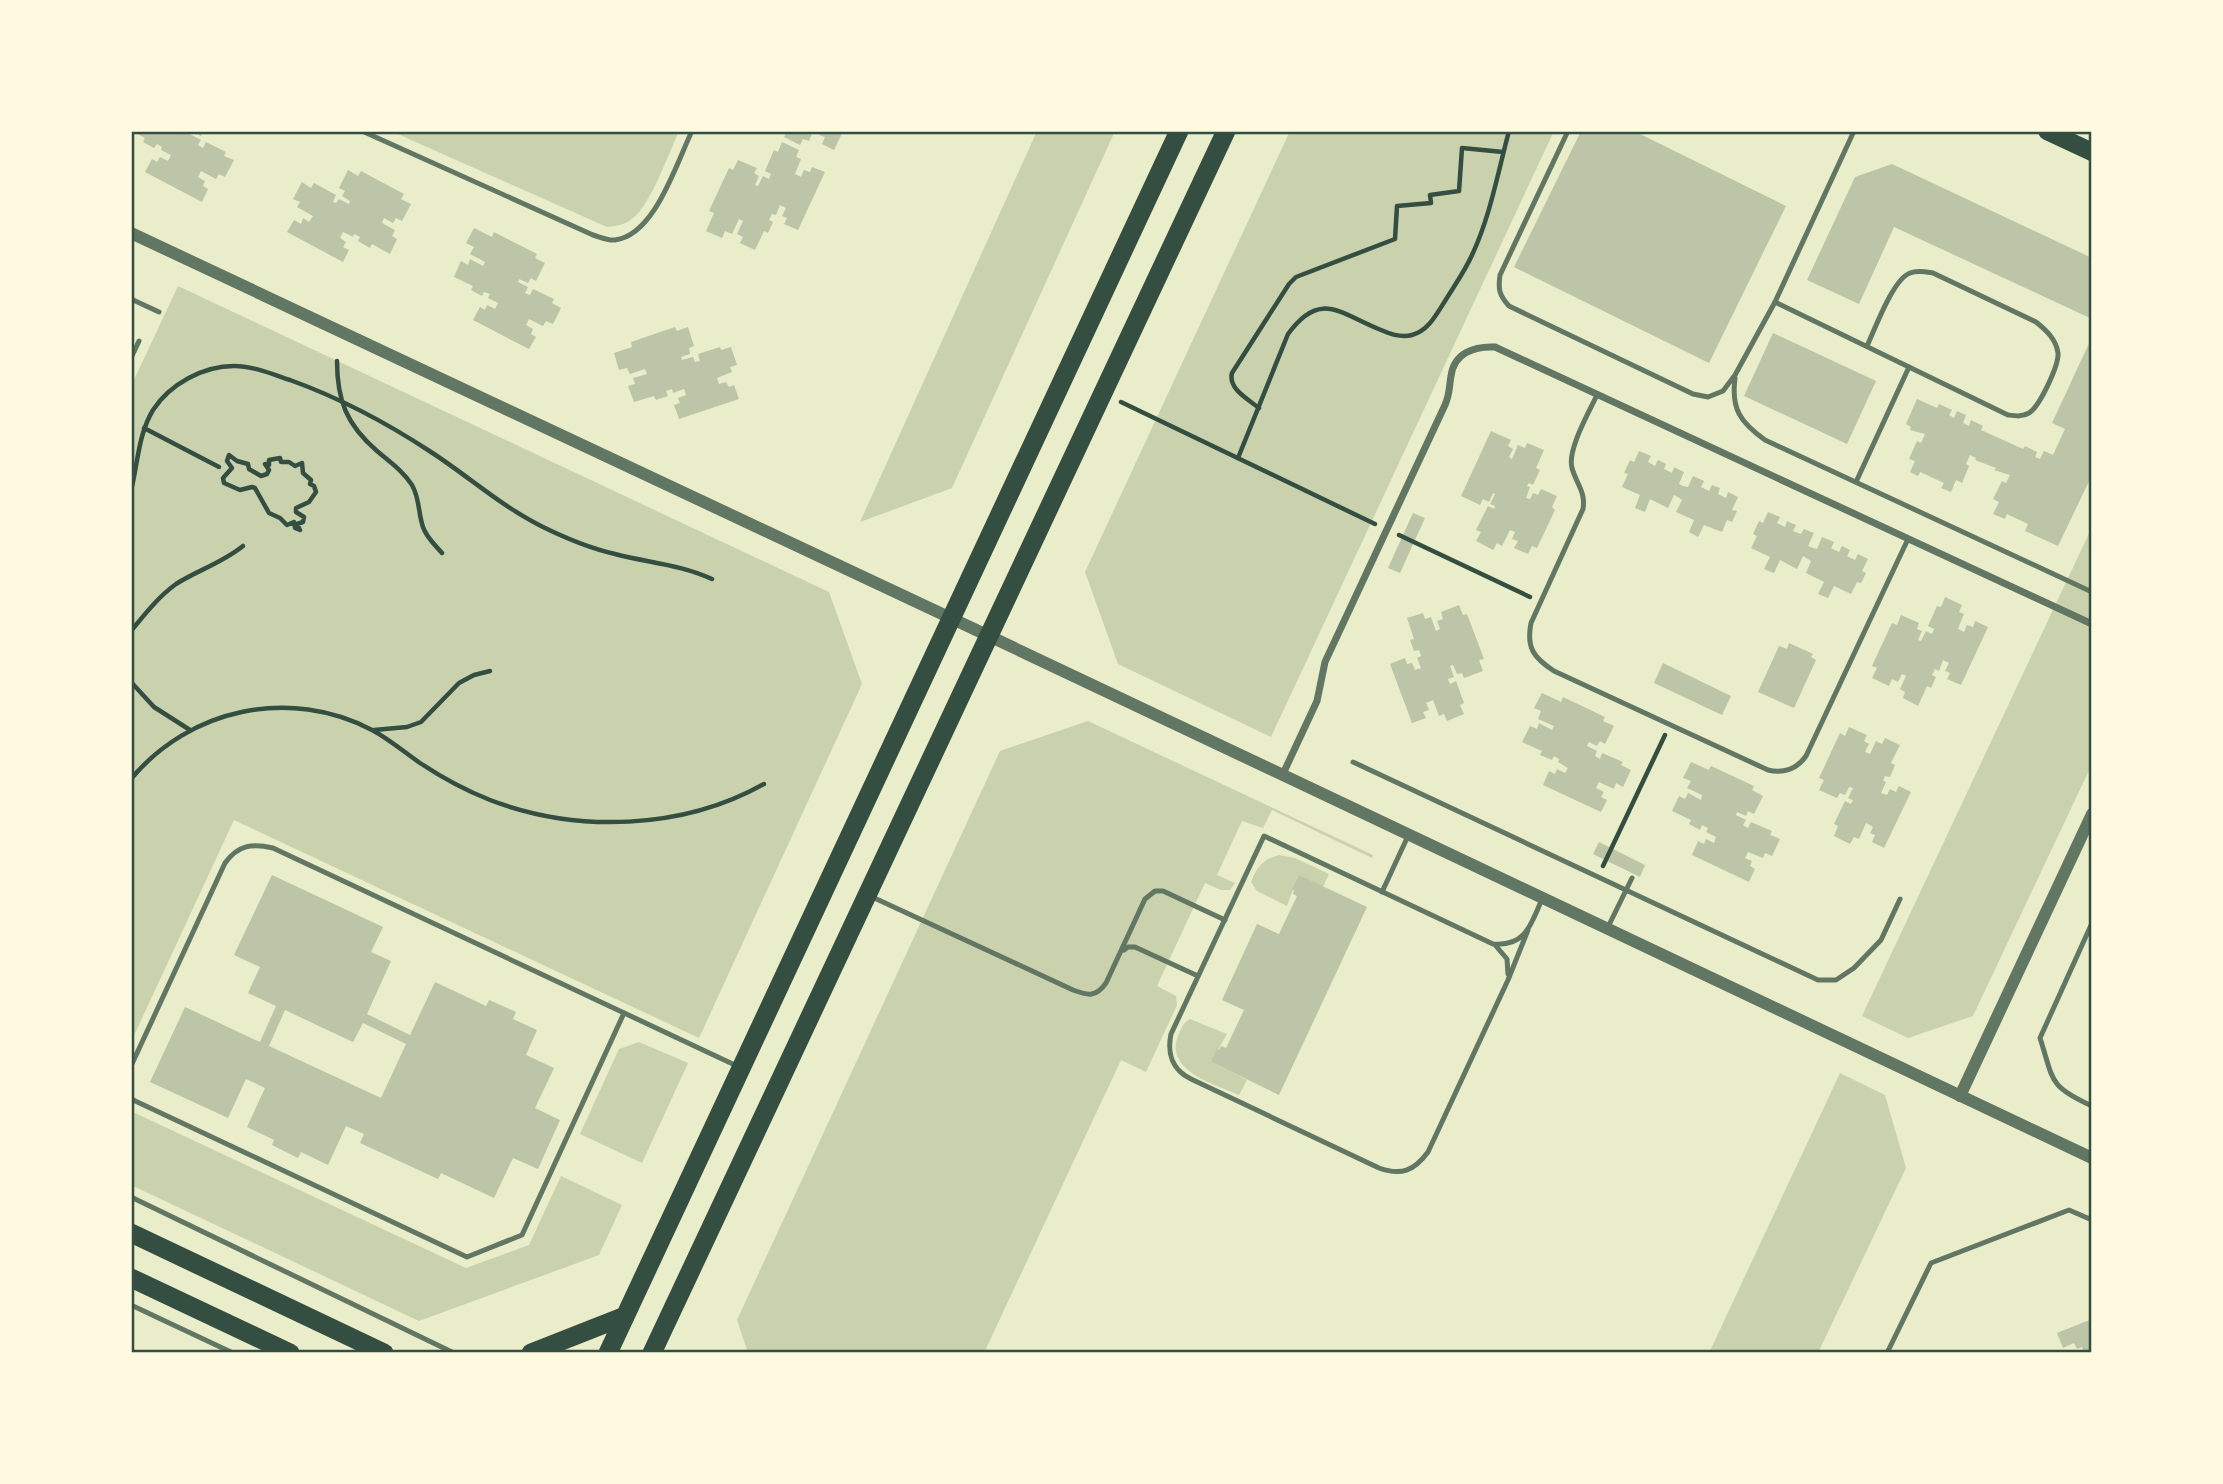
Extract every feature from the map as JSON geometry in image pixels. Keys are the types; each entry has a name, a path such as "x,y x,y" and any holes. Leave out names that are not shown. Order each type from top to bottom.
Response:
{"highway":[{"path":"608,1353 1179,131"},
{"path":"652,1353 1227,131"},
{"path":"131,1233 384,1353"},
{"path":"131,1278 290,1353"},
{"path":"531,1353 625,1316"},
{"path":"661,1333 667,1353"}],"main road":[{"path":"2047,131 2092,152"}],"street":[{"path":"131,233 2092,1158"},
{"path":"1282,776 1317,701 1325,662 1445,405 1453,368 1465,352 1480,346 1495,348 2092,624"},
{"path":"1960,1096 2092,814"}],"lane":[{"path":"362,131 593,235 613,240 631,234 645,224 655,210 692,131"},
{"path":"1568,131 1500,275 1500,297 1509,306 1693,394 1708,397 1723,391 1735,375 1774,302 1854,131"},
{"path":"1774,302 2008,415 2027,415 2039,403 2058,360 2058,351 2046,330 2036,322 1933,273 1921,271 1908,273 1896,286 1867,346"},
{"path":"131,299 159,312"},
{"path":"131,358 139,341"},
{"path":"1856,482 1909,367"},
{"path":"1735,375 1733,397 1737,410 1745,425 1765,440 2092,592"},
{"path":"1597,395 1571,456 1572,467 1583,491 1583,509 1528,633 1528,642 1536,658 1554,671 1670,725 1768,770 1786,771 1801,764 1908,539"},
{"path":"1353,762 1810,976 1828,981 1846,974 1881,940 1900,899"},
{"path":"1528,930 1515,942 1493,944 1264,836 1169,1042 1170,1055 1180,1072 1203,1085 1392,1173 1413,1169 1427,1152 1508,980 1542,899"},
{"path":"1382,892 1408,836"},
{"path":"131,1066 225,863 239,849 259,844 273,848 741,1068"},
{"path":"1607,929 1632,878"},
{"path":"867,894 1083,994 1091,995 1100,992 1145,899 1156,891 1163,891 1225,920"},
{"path":"2092,923 2040,1038 2055,1084 2066,1094 2092,1106"},
{"path":"1493,944 1507,959 1508,980"},
{"path":"1121,952 1128,947 1135,947 1198,976"},
{"path":"131,1099 467,1257 522,1235 624,1013"},
{"path":"131,1197 454,1353"},
{"path":"1887,1353 1931,1263 2069,1210 2092,1220"},
{"path":"131,1305 233,1353"}],"path":[{"path":"1238,458 1288,334 1299,319 1312,309 1328,307 1392,334 1410,336 1423,330 1435,318 1472,257 1486,217 1509,131"},
{"path":"1259,408 1233,386 1232,373 1289,284 1296,277 1395,239 1397,206 1431,203 1430,195 1458,191 1461,148 1503,152"},
{"path":"337,361 337,380 348,418 362,437 396,466 412,485 420,506 423,527 430,541 442,553"},
{"path":"131,491 144,428 163,397 176,385 210,369 232,366 253,368 342,401 429,450 511,509 548,530 592,548 638,559 660,561 712,579"},
{"path":"1103,394 1541,602"},
{"path":"144,428 219,467"},
{"path":"229,455 237,461 245,462 249,469 264,477 269,470 265,464 269,465 271,459 280,458 281,462 289,462 295,466 300,463 303,473 311,480 310,484 316,492 309,502 296,508 296,512 304,517 303,523 297,524 300,528 297,530 294,523 287,525 280,517 269,513 259,495 252,486 240,490 224,483 223,478 232,468 226,461 229,455"},
{"path":"131,631 150,607 177,584 222,562 243,547"},
{"path":"373,730 407,727 421,722 459,683 490,671"},
{"path":"131,682 154,707 190,730"},
{"path":"131,779 152,756 205,722 234,712 296,707 331,713 373,730 423,765 489,800 554,818 628,822 664,817 698,811 764,784"},
{"path":"1598,877 1670,725"}],"green space":[{"path":"391,131 679,131 646,203 626,223 607,227"},
{"path":"1037,131 1115,131 952,488 860,522"},
{"path":"1290,131 1554,131 1271,737 1118,664 1085,572"},
{"path":"178,286 829,592 862,684 699,1038 234,820 131,1042 131,386"},
{"path":"2092,527 2092,764 1973,1016 1908,1038 1862,1016"},
{"path":"1088,721 1373,855 1372,858 1272,810 1263,828 1242,821 1217,875 1235,883 1230,890 1221,890 1205,883 1157,986 1176,996 1177,1005 1146,1072 1121,1060 984,1353 748,1353 737,1320 1000,751"},
{"path":"1279,855 1295,858 1329,874 1323,887 1298,876 1287,906 1257,891 1251,882 1256,872 1265,861"},
{"path":"1190,1019 1227,1034 1211,1062 1247,1080 1239,1095 1195,1075 1179,1059 1176,1048 1178,1036"},
{"path":"639,1042 688,1063 642,1163 580,1134 619,1049"},
{"path":"1840,1073 1885,1095 1906,1168 1818,1353 1709,1353"},
{"path":"135,1113 466,1268 529,1245 561,1176 622,1205 599,1255 419,1321 131,1185 131,1114"}],"building":[{"path":"132,131 192,131 190,134 201,140 198,145 203,148 206,142 226,152 224,156 234,160 225,177 219,174 216,179 201,171 198,177 205,181 203,186 208,189 202,202 145,172 152,159 157,162 160,157 168,161 171,155 161,150 162,147 157,144 154,148 143,142 145,138"},
{"path":"787,131 813,131 809,141 803,139 800,145 784,137"},
{"path":"821,131 843,131 834,150 822,144 825,137 819,135"},
{"path":"1581,131 1634,131 1786,206 1709,363 1514,267"},
{"path":"782,142 799,150 796,157 801,159 795,174 801,177 804,170 810,172 812,167 825,172 798,230 784,224 787,218 782,216 786,208 780,205 776,215 772,214 769,220 773,222 768,233 764,231 755,250 740,243 743,237 737,234 743,221 739,219 732,234 725,231 722,238 706,231 714,213 709,211 729,168 733,170 738,160 757,168 754,173 759,176 755,185 758,186 763,176 769,179 771,174 765,171 774,150 778,152"},
{"path":"1892,164 2092,258 2092,319 1894,227 1859,304 1807,280 1855,177"},
{"path":"348,170 358,176 361,171 404,194 401,199 411,204 402,221 396,218 393,223 384,218 382,223 395,230 392,236 397,239 390,254 372,244 370,248 358,241 360,237 343,232 340,238 346,242 343,247 349,250 343,262 287,232 294,220 301,224 303,218 309,222 313,216 297,207 300,202 293,199 302,182 311,188 314,183 336,195 333,202 336,203 339,199 349,204 350,201 342,196 345,191 339,188"},
{"path":"474,228 492,237 494,232 537,254 535,258 545,263 536,281 531,278 528,283 519,279 518,282 528,287 525,293 530,295 533,289 554,299 552,303 561,308 553,324 546,321 543,326 529,319 526,325 533,329 531,334 536,337 529,349 473,320 480,307 485,310 487,305 495,309 498,303 488,298 490,294 484,292 482,296 471,290 473,286 454,277 461,261 468,265 470,259 483,266 485,262 470,254 474,247 466,243"},
{"path":"675,327 677,331 688,327 694,346 689,348 690,354 681,357 682,360 693,357 695,362 700,361 698,354 720,347 721,350 731,347 737,365 730,367 732,372 717,378 719,384 726,382 729,387 734,385 739,399 679,419 674,405 680,403 678,398 686,395 684,389 673,393 672,389 666,391 668,396 656,400 654,396 634,402 628,386 635,384 633,378 647,374 645,369 630,374 627,368 619,370 614,353 632,347 631,342"},
{"path":"1773,333 1876,381 1847,444 1744,396"},
{"path":"2092,337 2092,475 2058,546 2025,531 2028,524 2007,514 2005,519 1993,514 1999,502 1993,499 2002,481 2006,483 2010,475 1994,470 1996,468 1975,460 1976,458 1970,455 1962,483 1956,480 1951,492 1941,488 1944,483 1920,472 1918,476 1910,472 1915,461 1909,459 1917,441 1921,443 1925,434 1910,430 1911,427 1906,424 1917,399 1937,408 1939,404 1952,410 1949,415 1954,418 1957,411 1966,415 1963,423 1969,426 1971,420 1983,426 1981,430 2023,449 2025,446 2037,452 2035,457 2040,459 2044,451 2053,455 2065,429 2052,423"},
{"path":"1491,431 1511,440 1508,446 1513,449 1509,457 1512,459 1518,445 1525,448 1527,443 1544,450 1536,468 1540,470 1533,485 1529,483 1527,486 1530,487 1526,498 1530,499 1533,493 1538,495 1541,489 1557,496 1552,507 1555,510 1537,548 1532,546 1528,554 1514,548 1518,541 1512,539 1515,532 1510,530 1502,546 1497,543 1493,550 1476,541 1481,532 1476,530 1488,506 1494,509 1495,506 1490,504 1495,494 1493,493 1489,502 1483,499 1480,505 1461,496"},
{"path":"1639,451 1651,456 1648,462 1655,466 1658,460 1666,464 1664,469 1672,473 1674,467 1684,472 1679,484 1683,486 1688,487 1693,476 1704,481 1701,487 1709,491 1712,485 1720,488 1718,494 1726,498 1728,492 1738,497 1732,510 1737,511 1732,522 1727,520 1722,532 1704,525 1698,537 1689,532 1694,520 1676,512 1682,500 1674,495 1668,508 1650,499 1645,512 1635,508 1640,495 1622,487 1630,460 1634,462"},
{"path":"1768,512 1780,517 1777,523 1785,527 1787,521 1796,525 1793,531 1801,534 1804,529 1814,533 1808,546 1817,549 1822,537 1834,542 1831,548 1839,552 1842,546 1850,550 1847,556 1855,560 1858,554 1868,559 1862,571 1866,573 1861,583 1857,582 1851,594 1834,586 1828,598 1818,594 1824,582 1806,573 1811,561 1803,556 1797,569 1780,560 1774,573 1764,569 1770,557 1751,548 1757,536 1753,534 1759,521 1763,523"},
{"path":"1413,513 1425,518 1400,573 1388,568"},
{"path":"1945,597 1962,605 1959,612 1964,614 1958,629 1964,632 1967,625 1973,627 1975,621 1988,627 1961,685 1947,679 1950,673 1945,671 1949,663 1943,660 1939,671 1935,669 1932,675 1936,677 1931,688 1927,686 1918,706 1903,698 1905,692 1900,689 1906,676 1902,674 1898,682 1892,679 1889,686 1872,678 1877,668 1872,666 1892,623 1897,625 1901,615 1919,623 1917,629 1922,631 1918,640 1921,641 1926,631 1932,634 1934,629 1928,626 1937,606 1941,607"},
{"path":"1459,605 1463,615 1467,614 1484,659 1479,660 1483,671 1464,678 1462,673 1457,674 1453,665 1450,666 1454,677 1448,679 1450,684 1456,681 1464,703 1460,705 1464,714 1447,721 1444,714 1439,716 1433,700 1426,703 1429,710 1423,712 1426,718 1412,723 1390,664 1405,658 1407,664 1412,663 1415,670 1421,668 1417,658 1421,656 1419,650 1414,651 1410,640 1414,639 1407,618 1423,613 1425,619 1431,617 1436,631 1440,629 1437,621 1443,619 1441,612"},
{"path":"1789,643 1813,654 1811,657 1816,660 1794,708 1758,692 1779,646 1787,649"},
{"path":"1663,663 1731,696 1722,715 1654,683"},
{"path":"1542,693 1561,702 1563,697 1605,717 1603,721 1614,726 1605,744 1600,741 1597,746 1589,742 1587,746 1597,751 1595,756 1600,759 1602,753 1623,762 1621,765 1631,770 1623,787 1616,783 1614,789 1599,782 1596,788 1604,792 1601,797 1607,800 1601,812 1543,785 1549,771 1555,774 1557,769 1565,773 1568,768 1554,756 1552,760 1540,755 1542,751 1522,742 1530,726 1537,729 1539,723 1552,730 1554,726 1538,719 1541,711 1534,708"},
{"path":"1849,727 1867,735 1864,741 1869,744 1865,752 1870,754 1876,741 1882,744 1885,738 1900,745 1891,763 1895,765 1890,777 1885,776 1883,781 1886,782 1881,793 1887,795 1890,789 1896,792 1899,786 1911,792 1884,848 1872,842 1875,835 1870,833 1873,827 1866,823 1859,839 1854,837 1850,844 1834,836 1838,826 1834,824 1845,801 1851,804 1853,800 1848,798 1853,788 1849,787 1845,795 1840,793 1837,798 1819,790 1824,780 1819,778 1840,733 1845,736"},
{"path":"1691,762 1709,770 1711,766 1754,786 1752,790 1763,796 1754,814 1748,811 1746,816 1737,812 1736,815 1746,820 1743,825 1748,828 1751,822 1772,831 1770,835 1780,839 1772,856 1765,853 1763,858 1748,852 1745,858 1752,861 1750,866 1755,869 1749,882 1692,855 1698,841 1704,844 1706,839 1714,843 1716,837 1706,832 1708,828 1702,825 1700,830 1689,824 1691,820 1672,811 1679,796 1685,799 1688,793 1701,800 1702,795 1687,788 1691,781 1683,778"},
{"path":"1599,842 1645,865 1640,877 1593,854"},
{"path":"272,875 383,927 371,952 391,961 367,1014 410,1035 435,982 486,1006 489,1000 516,1012 513,1019 537,1030 526,1055 554,1068 535,1108 560,1120 538,1169 513,1158 494,1198 441,1173 438,1179 360,1143 364,1134 346,1126 328,1165 301,1152 298,1158 272,1145 274,1140 247,1127 265,1088 246,1079 228,1118 150,1082 185,1007 260,1042 276,1006 248,993 260,967 234,955","holes":["285,1010 353,1042 363,1023 406,1044 381,1098 269,1046"]},
{"path":"1299,875 1367,907 1279,1095 1211,1062 1217,1049 1221,1046 1226,1048 1244,1010 1222,1000 1257,924 1279,934 1297,896 1292,889"},
{"path":"2092,1319 2092,1353 2084,1353 2082,1347 2077,1349 2074,1343 2063,1348 2057,1333"}]}
